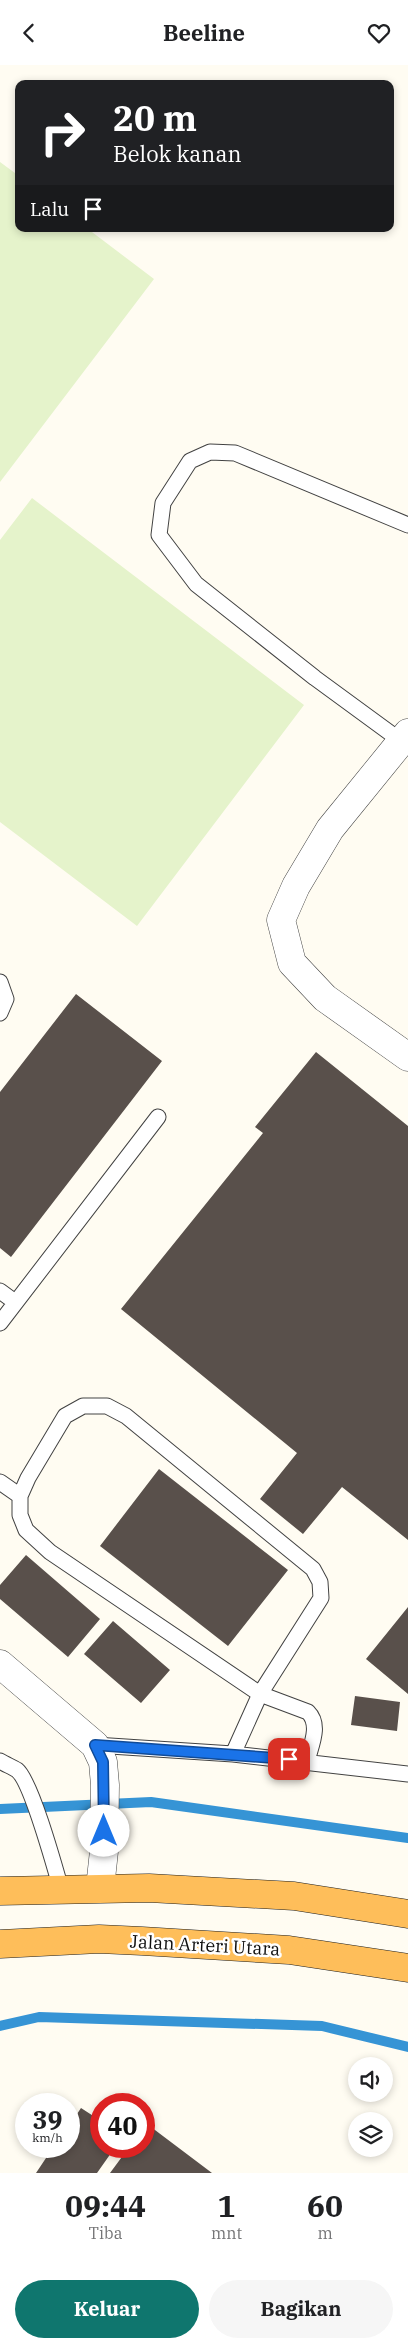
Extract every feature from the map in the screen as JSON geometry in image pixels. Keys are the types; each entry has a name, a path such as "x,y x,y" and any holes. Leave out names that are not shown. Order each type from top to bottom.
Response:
{"highway":[{"path":"0,1891 150,1888 294,1896 408,1914"},
{"name":"Jalan Arteri Utara","path":"0,1944 99,1939 151,1941 289,1950 408,1968"}],"street":[{"path":"404,737 330,829 296,886 281,920 292,963 325,998 408,1057"},
{"path":"0,1663 95,1745 103,1762 105,1785 104,1846 100,1888"}],"lane":[{"path":"404,737 314,678 196,584 159,535 163,503 190,461 210,452 235,453 408,525"},
{"path":"0,982 6,999 0,1013"},
{"path":"0,1323 158,1117"},
{"path":"0,1291 15,1302"},
{"path":"233,1754 260,1694 321,1598 320,1582 313,1569 126,1416 107,1406 84,1406 65,1416 28,1478 20,1496 20,1515 26,1530 50,1552 260,1694 308,1712 313,1717 315,1730 307,1761"},
{"path":"0,1482 20,1496"},
{"path":"95,1745 233,1754 408,1774"},
{"path":"0,1761 18,1771 23,1779 42,1827 61,1889"}],"green space":[{"path":"0,162 15,173 15,232 92,232 154,279 0,482"},
{"path":"32,498 304,705 137,926 0,822 0,540"}],"building":[{"path":"76,994 162,1061 11,1257 0,1248 0,1092"},
{"path":"316,1052 408,1126 408,1540 342,1487 303,1534 260,1499 297,1453 121,1309 263,1133 255,1127"},
{"path":"159,1469 288,1570 228,1646 100,1546"},
{"path":"26,1555 100,1619 68,1657 0,1599 0,1585"},
{"path":"408,1607 408,1694 366,1659"},
{"path":"113,1621 170,1670 141,1703 84,1654"},
{"path":"355,1696 400,1702 397,1731 351,1725"},
{"path":"81,2108 90,2114 90,2158 108,2158 97,2173 36,2173 46,2158 80,2158"},
{"path":"155,2130 212,2173 110,2173 121,2158 155,2158"}],"waterway":[{"path":"0,1809 151,1802 408,1838"},
{"path":"0,2026 39,2017 322,2026 408,2047"}],"route":[{"path":"104,1831 105,1785 103,1762 95,1745 214,1752 289,1759"}]}
